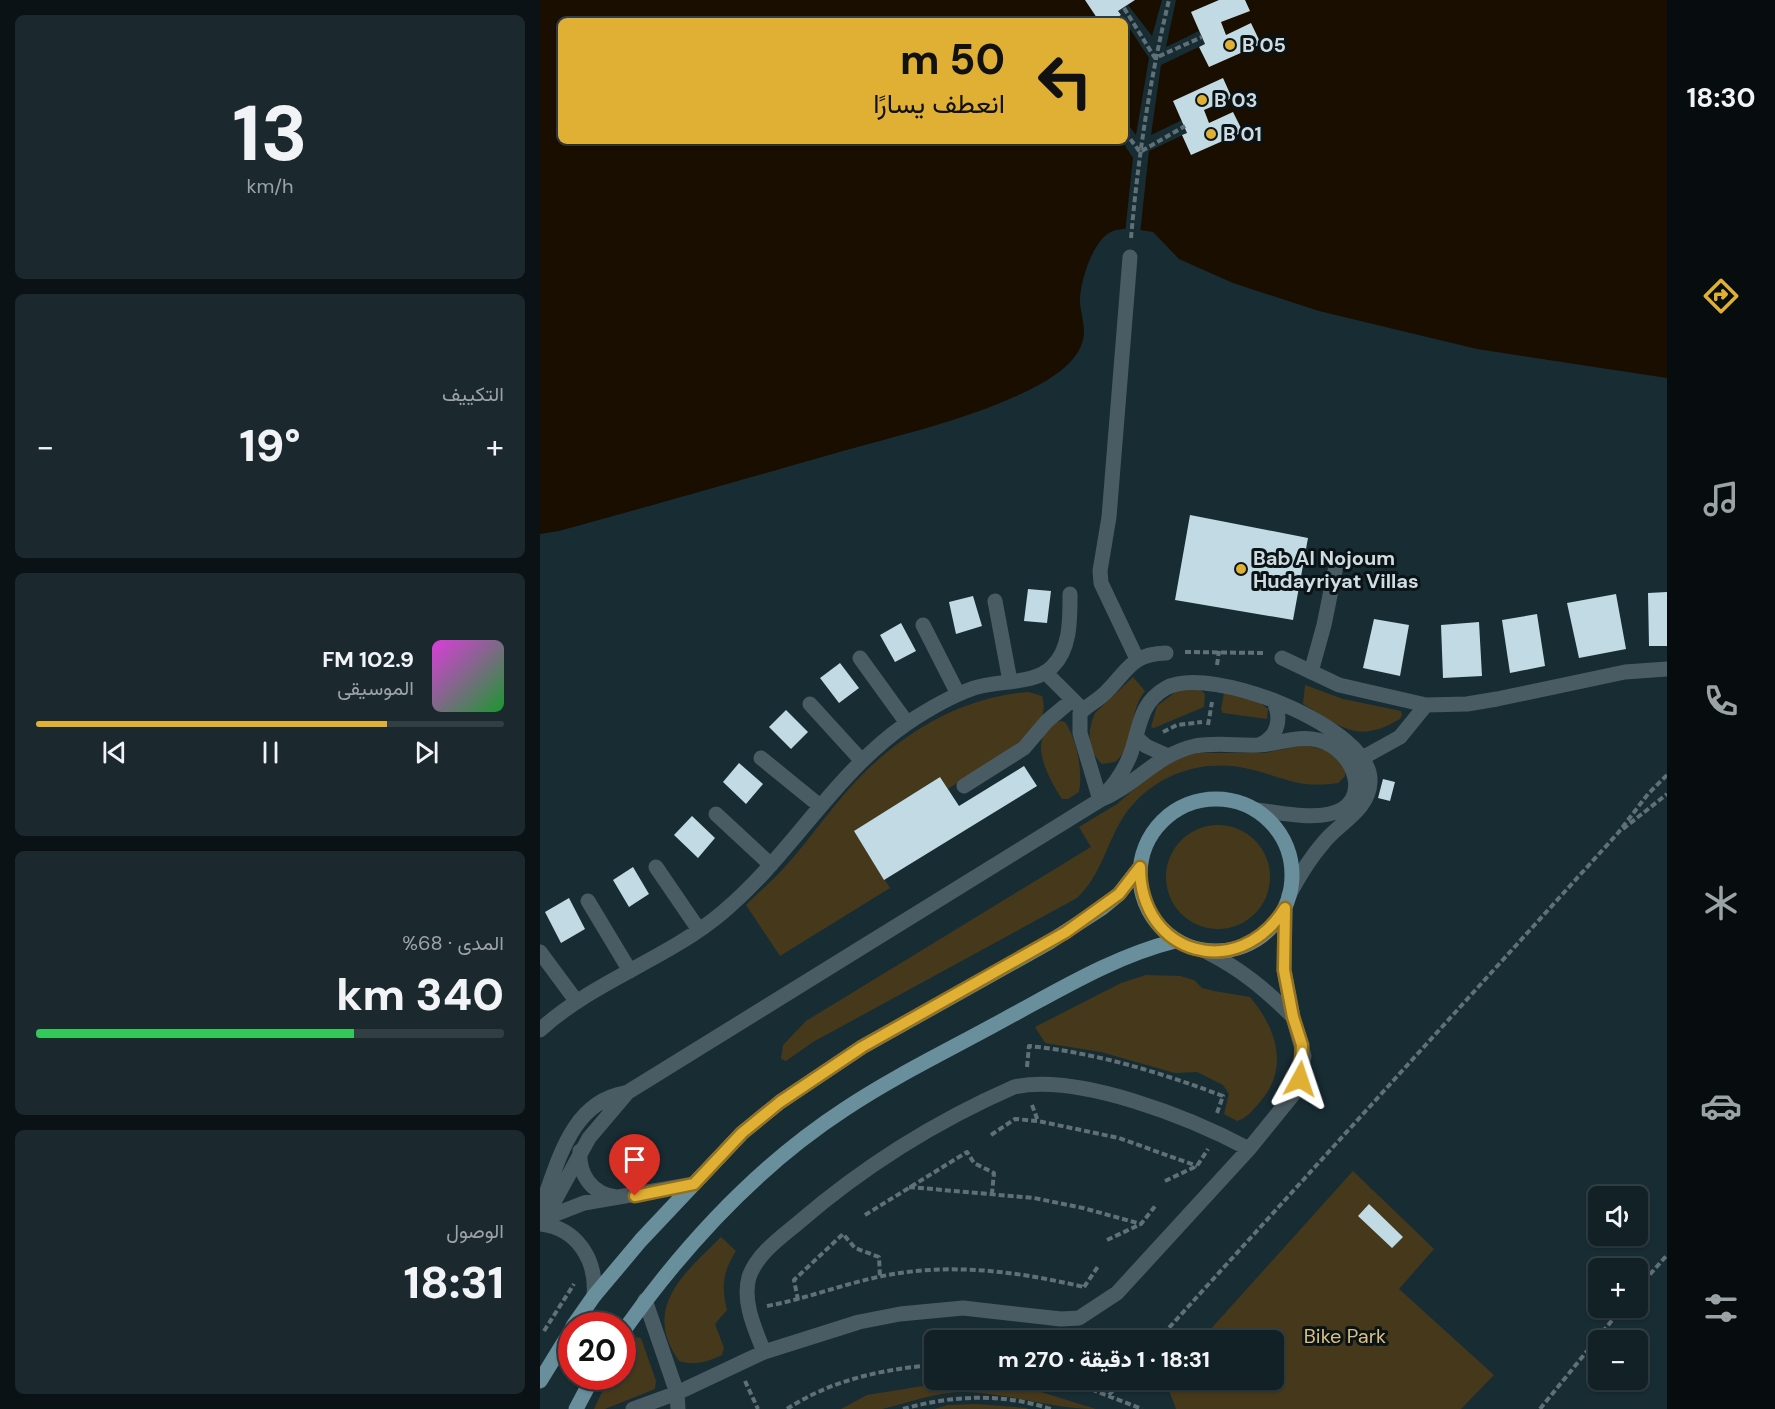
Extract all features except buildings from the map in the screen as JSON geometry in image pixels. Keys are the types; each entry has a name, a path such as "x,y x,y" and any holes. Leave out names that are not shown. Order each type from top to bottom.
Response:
{"main road":[{"path":"583,1312 641,1240 742,1133 780,1102 862,1047 1075,926 1119,894 1140,867 1150,835 1174,810 1206,799 1240,802 1256,810 1276,828 1284,840 1292,867 1287,901 1276,922 1253,942 1223,952 1207,952 1175,941 1162,930 1144,901 1140,867"},
{"path":"636,1313 690,1244 754,1180 843,1110 885,1084 1093,972 1152,947 1175,941"},
{"path":"540,1381 558,1351"},
{"path":"576,1409 586,1390"}],"lane":[{"path":"1130,257 1109,517 1100,571 1101,583 1137,659"},
{"path":"1311,672 1324,625 1337,561"},
{"path":"540,1030 577,1002 699,930 741,897 861,760 907,723 958,694 987,684 1035,677 1046,672 1062,654 1070,623 1070,594"},
{"path":"994,601 1010,681"},
{"path":"923,625 958,694"},
{"path":"964,786 1024,748 1047,721 1110,689 1123,671 1137,659 1166,653"},
{"path":"860,658 907,723"},
{"path":"1282,658 1339,685 1426,705 1467,704 1625,672 1667,669"},
{"path":"1046,672 1078,705 1080,733 1100,800"},
{"path":"633,1409 677,1393 764,1352 859,1322 900,1314 963,1308 1033,1317 1079,1318 1117,1293 1249,1149 1287,1104 1298,1085 1304,1056 1293,1017 1284,970 1287,901 1326,838 1365,801 1370,784 1364,757 1343,737 1273,700 1215,682 1179,682 1167,687 1149,703 1137,725 1136,737 1126,765 1100,800"},
{"path":"1260,745 1273,735 1277,727 1277,709 1273,700"},
{"path":"810,704 861,760"},
{"path":"1364,757 1400,737 1426,705"},
{"path":"1136,737 1146,746 1168,756"},
{"path":"540,1210 567,1140 579,1120 605,1099 627,1092 1100,800 1121,790 1145,770 1168,756 1206,744 1260,745 1307,738 1328,743 1351,763 1356,781 1355,790 1346,805 1330,814 1256,810"},
{"path":"761,758 820,806"},
{"path":"716,813 771,865"},
{"path":"656,867 699,930"},
{"path":"588,901 630,971"},
{"path":"540,952 577,1002"},
{"path":"1207,952 1239,969 1264,988 1293,1017"},
{"path":"764,1352 749,1310 747,1289 755,1264 829,1195 909,1139 1014,1087 1028,1084 1054,1085 1110,1095 1217,1132 1249,1149"},
{"path":"540,1221 554,1202 580,1151 602,1120 627,1092"},
{"path":"580,1151 582,1170 592,1187 609,1196 619,1198"},
{"path":"540,1221 567,1208 694,1184"},
{"path":"540,1221 568,1234 585,1251 593,1272 594,1296"},
{"path":"645,1300 677,1393 678,1409"}],"path":[{"path":"1130,257 1140,152 1155,58 1169,0"},
{"path":"1124,8 1155,58"},
{"path":"1155,58 1202,37"},
{"path":"1140,152 1185,126"},
{"path":"1128,136 1140,152"},
{"path":"1166,653 1264,653 1282,658"},
{"path":"1167,1330 1618,833 1648,794 1667,775"},
{"path":"1618,833 1667,794"},
{"path":"1027,1071 1029,1046 1106,1057 1174,1077 1223,1096 1217,1115 1223,1119"},
{"path":"1029,1098 1038,1121"},
{"path":"991,1136 1015,1119 1038,1121 1119,1138 1197,1166"},
{"path":"1166,1181 1197,1166 1210,1146"},
{"path":"865,1215 967,1152 974,1163 994,1173 992,1193"},
{"path":"909,1187 992,1193 1083,1208 1140,1224"},
{"path":"1107,1240 1140,1224 1156,1205"},
{"path":"798,1300 794,1280 843,1234 855,1248 879,1257 880,1276"},
{"path":"1648,1277 1667,1255"},
{"path":"540,1339 560,1302 590,1261"},
{"path":"1080,1292 1099,1265"},
{"path":"749,1310 798,1300 880,1276 926,1271 986,1270 1038,1276 1084,1287"},
{"path":"1540,1409 1614,1318"},
{"path":"787,1409 847,1381 879,1371 924,1366"},
{"path":"743,1378 758,1409"},
{"path":"1092,1390 1142,1409"},
{"path":"1109,1395 1113,1390"},
{"path":"903,1409 960,1396 1015,1400 1051,1409"}],"green space":[{"path":"1133,677 1145,691 1136,708 1126,747 1115,762 1102,764 1091,747 1092,720 1095,713"},
{"path":"1305,685 1343,699 1401,711 1402,715 1400,719 1385,727 1372,731 1350,730 1303,704"},
{"path":"1181,688 1199,689 1205,694 1204,707 1154,728 1151,727 1157,706"},
{"path":"1029,692 1042,696 1044,710 1039,723 1022,740 948,789 940,777 854,831 890,888 780,956 746,905 793,858 856,781 903,740 942,716 984,700"},
{"path":"1224,693 1259,702 1268,709 1267,719 1223,713 1221,710"},
{"path":"1060,721 1065,722 1073,737 1079,766 1079,792 1068,799 1062,799 1042,757 1043,736 1049,728"},
{"path":"1304,745 1334,752 1346,769 1345,776 1338,783 1312,784 1234,766 1218,766 1188,770 1160,782 1136,801 1127,812 1095,875 1077,898 813,1042 786,1061 781,1059 783,1045 806,1021 1091,847 1079,827 1117,804 1149,776 1181,757 1199,753 1264,753"},
{"path":"1218,825 1238,829 1255,840 1266,857 1270,877 1266,897 1255,914 1238,925 1218,929 1198,925 1181,914 1170,897 1166,877 1170,857 1181,840 1198,829"},
{"path":"1146,975 1180,976 1194,980 1202,988 1250,997 1259,1009 1273,1036 1277,1063 1269,1090 1247,1116 1237,1121 1224,1114 1229,1094 1223,1085 1197,1072 1175,1073 1101,1052 1045,1043 1035,1027 1121,983"},
{"name":"Bike Park","path":"1353,1171 1434,1249 1399,1289 1494,1375 1461,1409 1176,1409 1169,1390 1284,1390 1284,1330 1210,1330"},
{"path":"721,1237 736,1251 728,1265 724,1279 727,1310 715,1324 724,1348 722,1355 701,1362 679,1361 668,1342 664,1324 666,1308 672,1292 682,1278"},
{"path":"636,1337 641,1338 656,1381 655,1389 605,1409 594,1409 603,1390 636,1390"},
{"path":"924,1386 924,1390 1034,1390 1096,1409 981,1393 953,1392 882,1409 841,1409 867,1395"},
{"path":"976,1404 1028,1409 934,1409 948,1405"}],"shaded area":[{"path":"540,0 1667,0 1667,378 1477,349 1319,311 1233,283 1179,259 1153,232 1133,229 1117,230 1106,235 1099,243 1085,274 1080,295 1084,333 1079,350 1069,364 1040,384 1011,399 940,424 559,531 540,534"}],"pier":[{"path":"1162,0 1176,0 1166,47 1199,31 1205,44 1161,65 1151,135 1182,120 1187,133 1149,151 1140,234 1125,233 1133,158 1124,144 1128,144 1128,125 1136,135 1149,58 1128,26 1128,18 1123,18 1118,11 1128,5 1152,36"}],"place":[{"name":"B 05","path":"1230,45"},
{"name":"B 03","path":"1202,100"},
{"name":"B 01","path":"1211,134"},
{"name":"Bab Al Nojoum Hudayriyat Villas","path":"1241,569"}],"route":[{"path":"635,1196 694,1184 742,1133 780,1102 862,1047 1066,932 1119,894 1140,867 1140,884 1151,916 1175,941 1191,948 1207,952 1223,952 1253,942 1276,922 1285,908 1284,970 1293,1017 1304,1056 1300,1079"}]}
